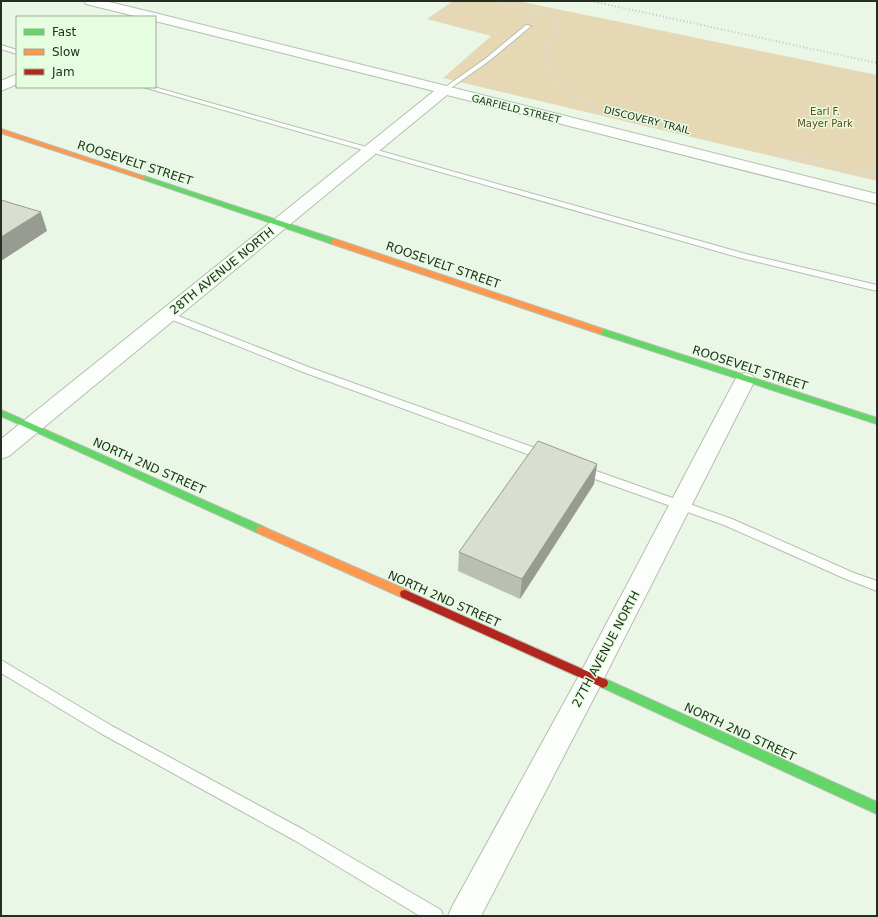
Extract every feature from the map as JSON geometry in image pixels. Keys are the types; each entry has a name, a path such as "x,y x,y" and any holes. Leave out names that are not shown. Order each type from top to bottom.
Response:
{"street":[{"path":"90,1 137,15 154,13"},
{"name":"GARFIELD STREET","path":"154,13 443,91 877,199"},
{"path":"1,87 16,79"},
{"name":"28TH AVENUE NORTH","path":"1,451 443,91"},
{"name":"ROOSEVELT STREET","path":"1,131 281,223 746,380 877,421"},
{"name":"27TH AVENUE NORTH","path":"464,916 591,678 746,380"},
{"name":"NORTH 2ND STREET","path":"1,413 877,808"}],"lane":[{"path":"443,91 487,60 528,26"},
{"path":"1,47 16,52"},
{"path":"150,88 744,256 876,285"},
{"path":"168,315 403,406 558,461"},
{"path":"572,466 728,522 850,576 877,586"},
{"path":"1,666 107,730 299,835 435,916"}],"path":[{"name":"DISCOVERY TRAIL","path":"493,1 546,12 560,25 546,43 548,72 571,95 605,110"},
{"path":"780,152 877,176"}],"green space":[{"name":"Earl F. Mayer Park","path":"453,1 518,1 877,75 877,181 443,78 491,36 427,19"}],"building":[{"path":"1,200 41,212 1,237"},
{"path":"538,441 597,464 522,579 459,552"}],"railway":[{"path":"591,1 877,63"}],"traffic: fast":[{"path":"144,178 335,242"},
{"path":"600,331 877,421"},
{"path":"1,413 261,530"},
{"path":"603,683 877,808"}],"traffic: slow":[{"path":"1,131 144,178"},
{"path":"335,242 600,331"},
{"path":"261,530 405,594"}],"traffic: jam":[{"path":"405,594 603,683"}]}
